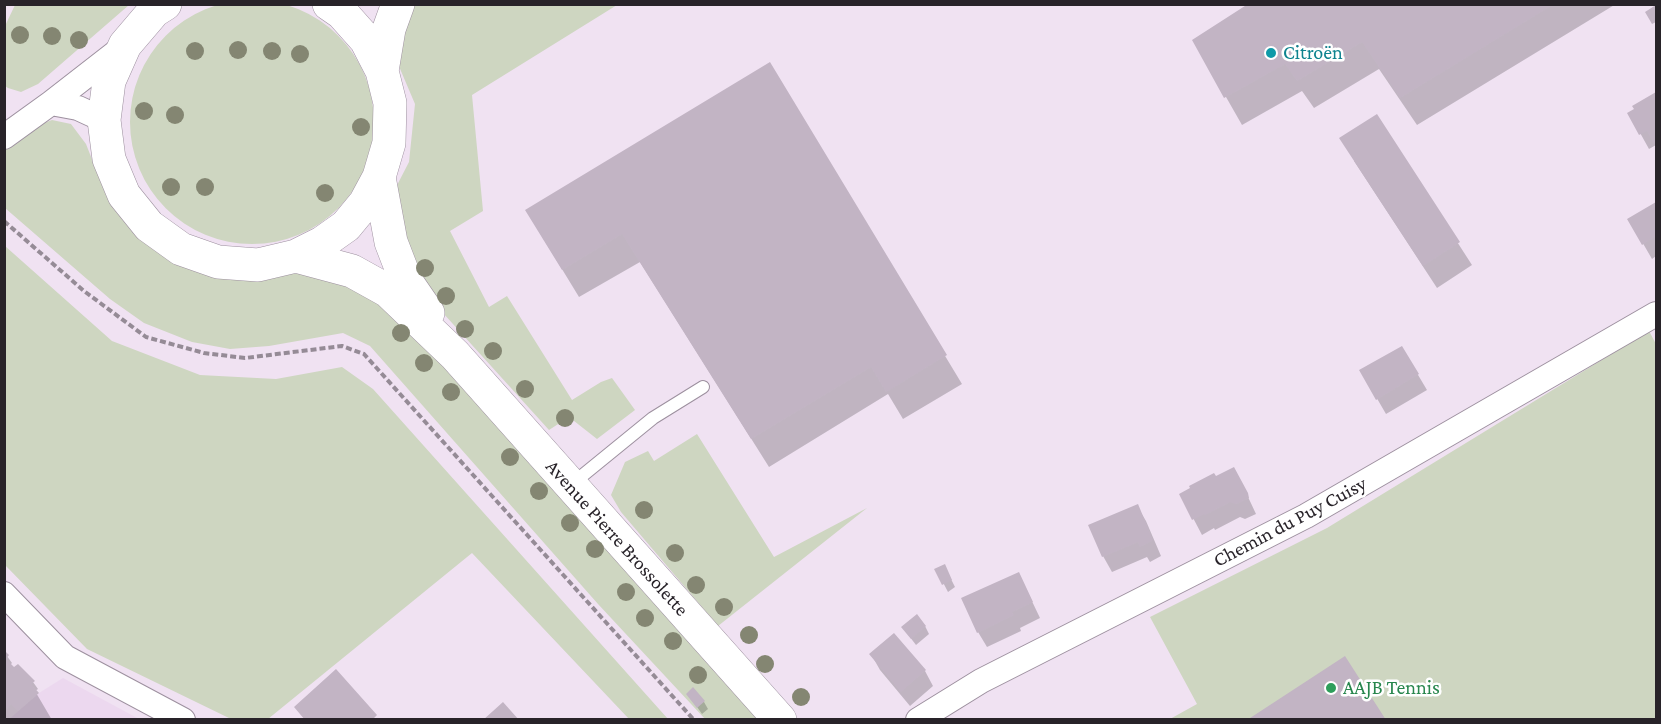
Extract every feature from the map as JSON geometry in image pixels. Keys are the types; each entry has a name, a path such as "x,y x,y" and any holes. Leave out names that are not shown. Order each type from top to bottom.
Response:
{"main road":[{"path":"165,4 154,11 125,45 109,81 104,120 109,159 124,195 149,226 181,249 218,262 258,265 296,256 322,243 346,226 365,203 379,177 389,143 390,103 382,71 366,40 342,14 329,4"},
{"path":"382,71 389,29 398,4"},
{"name":"Avenue Pierre Brossolette","path":"379,177 391,242 406,281 455,355"},
{"name":"Avenue Pierre Brossolette","path":"296,256 352,270 388,291 455,355 780,720"}],"street":[{"path":"6,133 51,103 125,45"},
{"path":"51,103 78,108 104,120"},
{"name":"Chemin du Puy Cuisy","path":"918,720 981,681 1306,516 1656,314"},
{"path":"4,594 65,657 183,720"}],"lane":[{"path":"571,485 653,418 703,387"}],"path":[{"path":"4,221 84,291 146,337 204,353 245,358 342,346 363,354 694,720"}],"shaded area":[{"path":"63,678 139,719 8,720 39,693"}],"green space":[{"path":"240,0 264,0 287,5 310,14 330,28 346,44 365,75 372,98 374,122 372,146 360,180 346,200 330,216 310,230 287,239 264,244 240,244 217,239 194,230 174,216 158,200 144,180 135,157 130,134 130,110 135,87 144,64 158,44 174,28 194,14 217,5"},
{"path":"15,4 129,5 38,84 21,92 5,86 5,26"},
{"path":"412,5 617,5 472,95 483,211 450,231 489,307 507,296 572,400 612,378 635,410 597,439 569,417 549,430 443,313 404,243 393,193 409,162 415,104 398,64 408,10"},
{"path":"52,120 71,124 86,144 104,190 139,238 300,269 363,289 400,315 764,719 705,719 598,604 370,346 343,333 269,346 230,349 192,342 144,323 110,299 5,208 4,149 25,130"},
{"path":"5,246 112,341 200,375 276,379 342,367 373,389 668,719 629,719 472,553 268,719 231,719 87,649 5,565"},
{"path":"1649,331 1656,344 1656,719 1170,719 1197,704 1150,617 1327,528"},
{"path":"697,434 774,557 867,508 718,626 621,512 611,495 625,462 648,451 654,461"}],"building":[{"name":"Citroën","path":"1248,4 1554,4 1400,98 1362,42 1297,81 1285,64 1224,98 1192,40"},
{"path":"1656,5 1656,22 1652,24 1645,12"},
{"path":"770,62 947,355 886,392 871,367 751,439 622,234 562,270 525,210"},
{"path":"1656,92 1656,147 1647,131 1639,135 1627,113 1634,109 1632,106"},
{"path":"1377,114 1460,242 1423,266 1339,138"},
{"path":"1656,202 1656,236 1642,245 1627,219"},
{"path":"1402,346 1419,374 1376,400 1359,370"},
{"path":"1234,467 1249,498 1236,504 1230,502 1192,520 1179,494 1214,473 1216,476"},
{"path":"1138,504 1153,540 1140,547 1138,542 1102,557 1088,525"},
{"path":"945,564 952,580 942,585 934,569"},
{"path":"1019,572 1033,602 1012,612 1014,615 977,633 961,598"},
{"path":"917,614 926,626 911,639 901,627"},
{"path":"894,633 926,670 901,692 869,654"},
{"path":"4,650 9,655 6,659 14,667 18,664 35,681 31,684 39,693 18,711 11,704 7,709 4,707"},
{"name":"AAJB Tennis","path":"1345,656 1386,720 1247,720"},
{"path":"336,669 377,715 372,720 305,720 294,707"},
{"path":"693,687 705,701 697,708 686,694"},
{"path":"503,702 519,720 483,720"}],"place":[{"name":"Citroën","path":"1271,53"},
{"name":"AAJB Tennis","path":"1331,688"}]}
